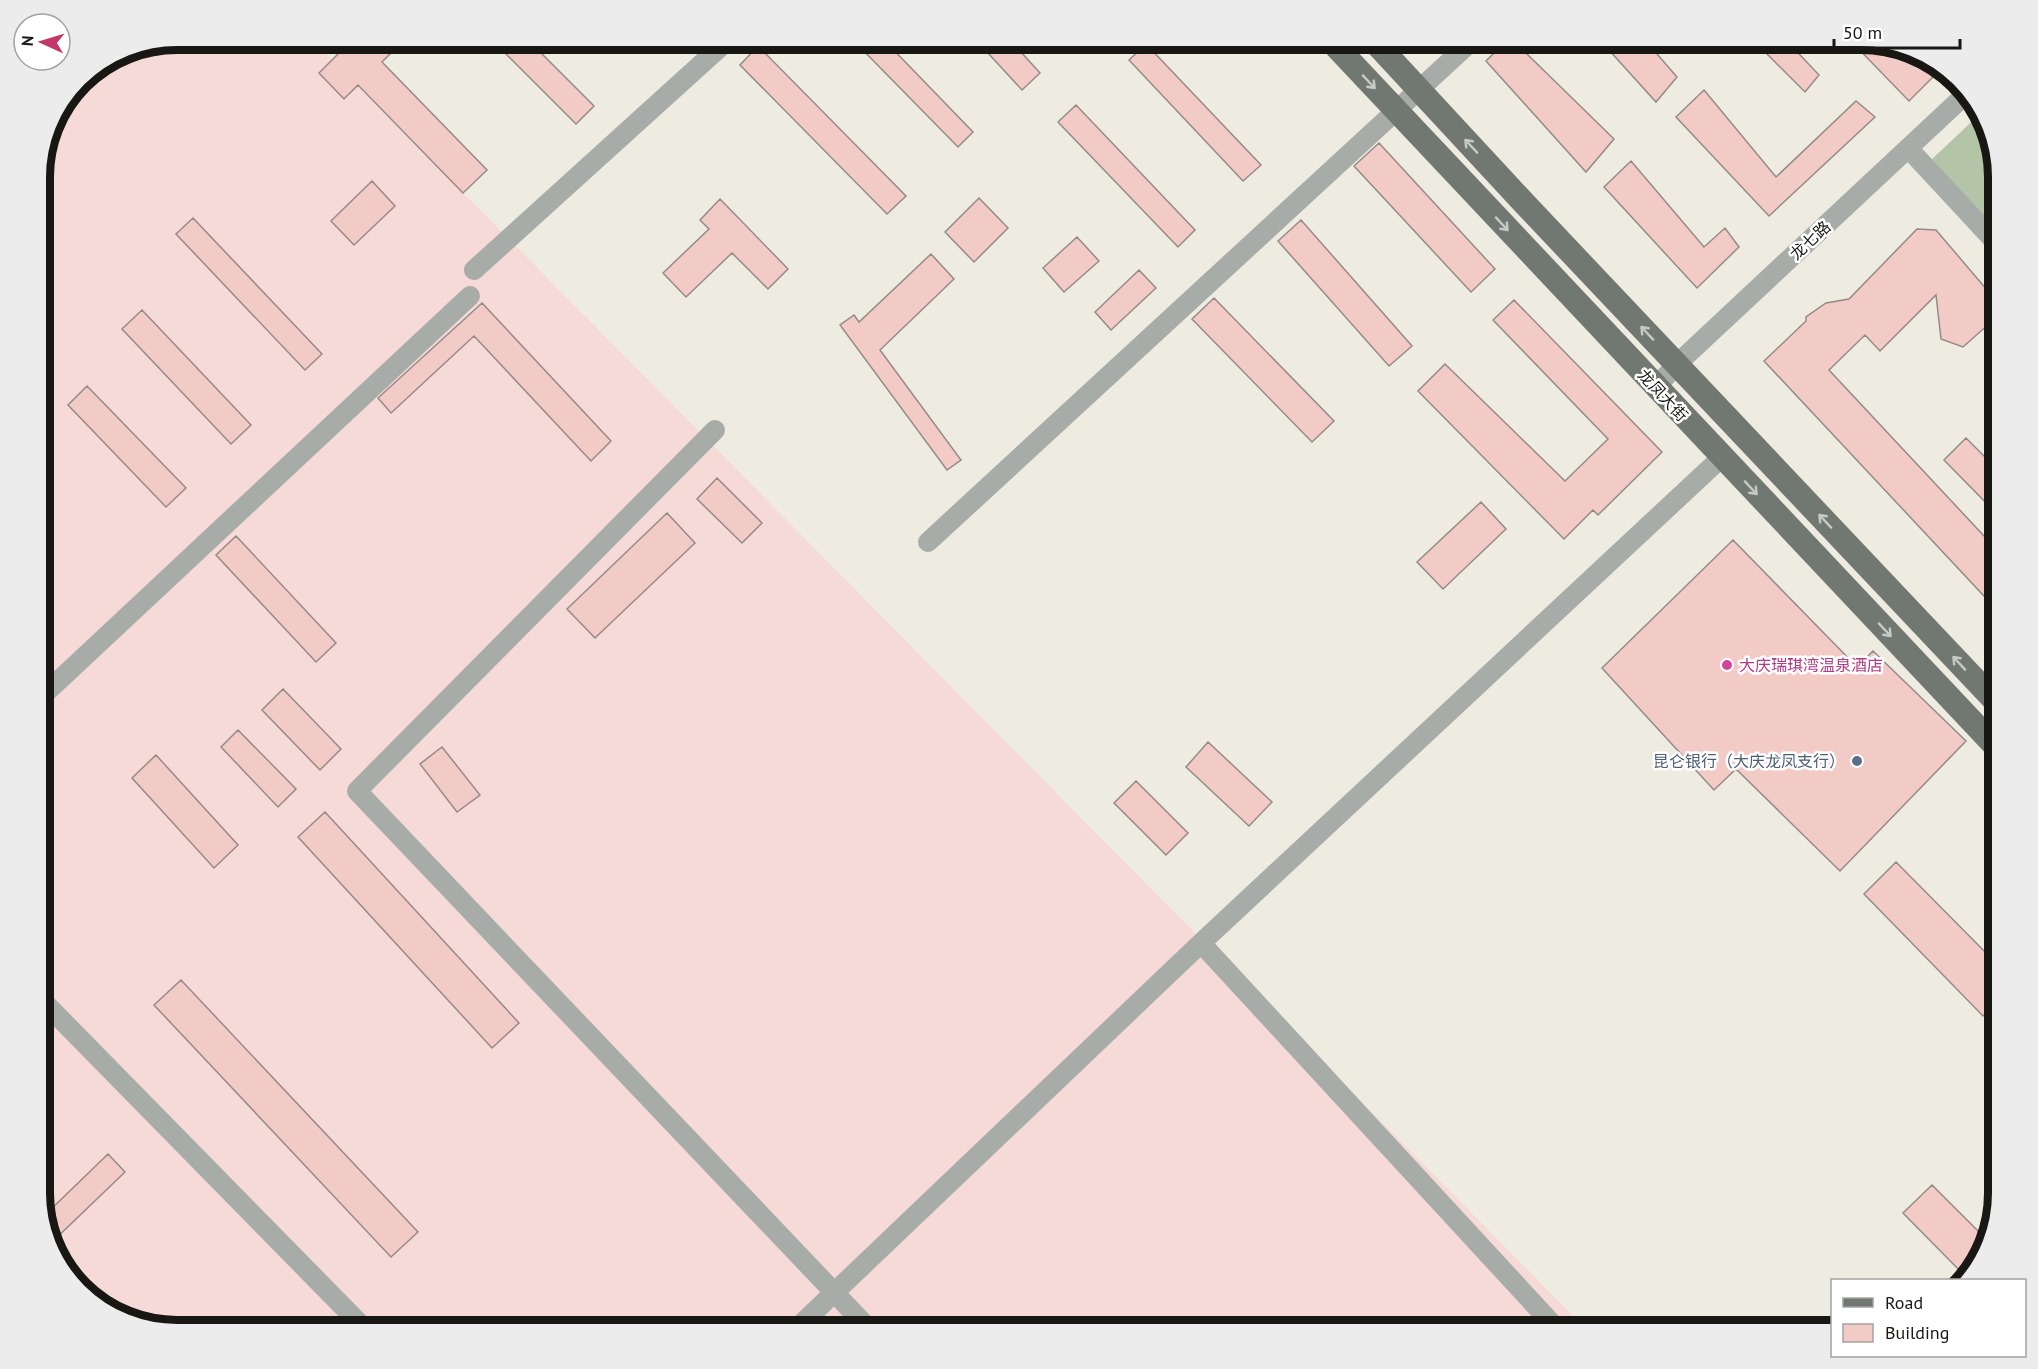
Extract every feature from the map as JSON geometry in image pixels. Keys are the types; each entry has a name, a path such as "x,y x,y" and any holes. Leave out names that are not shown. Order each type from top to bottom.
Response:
{"main road":[{"name":"龙凤大街","path":"1339,50 1655,388 1988,738"},
{"name":"龙凤大街","path":"1382,50 1988,693"}],"street":[{"path":"474,270 717,50"},
{"path":"928,542 1462,50"},
{"name":"龙七路","path":"1655,388 1677,364 1961,98"},
{"path":"1908,148 1988,234"},
{"path":"50,689 470,296"},
{"path":"715,430 357,791 861,1320"},
{"path":"806,1320 1201,943 1722,457"},
{"path":"1201,943 1549,1320"},
{"path":"50,1008 356,1320"}],"shaded area":[{"path":"168,50 322,50 1577,1320 176,1320 136,1313 106,1298 87,1282 76,1270 59,1241 50,1201 50,168 54,144 59,128 81,93 99,76 128,59"}],"green space":[{"path":"1974,119 1986,152 1988,220 1930,161"}],"building":[{"path":"342,50 394,50 382,62 487,170 463,193 358,85 344,99 319,73"},
{"path":"502,50 538,50 594,106 576,124"},
{"path":"754,50 762,50 906,196 887,214 740,65"},
{"path":"863,50 894,50 973,132 958,147"},
{"path":"985,50 1019,50 1040,73 1022,90"},
{"path":"1140,50 1152,50 1261,165 1243,181 1129,60"},
{"path":"1497,50 1531,50 1527,54 1614,139 1586,172 1486,61"},
{"path":"1609,50 1654,50 1677,77 1656,102"},
{"path":"1763,50 1795,50 1819,75 1805,92"},
{"path":"1860,50 1902,56 1936,74 1909,101"},
{"path":"1704,90 1776,177 1856,101 1875,117 1769,216 1676,117"},
{"path":"1076,105 1195,230 1178,247 1058,122"},
{"path":"1379,143 1495,269 1471,292 1354,166"},
{"path":"1631,161 1704,247 1725,228 1739,247 1697,288 1604,187"},
{"path":"372,181 395,206 354,245 331,221"},
{"path":"979,198 1008,228 974,262 945,232"},
{"path":"720,199 788,269 768,289 732,253 686,297 663,273 709,229 700,220"},
{"path":"193,218 322,354 305,370 176,234"},
{"path":"1301,220 1412,346 1389,366 1278,241"},
{"path":"1917,229 1936,230 1988,291 1988,325 1963,347 1941,339 1936,295 1880,351 1865,335 1829,370 1988,540 1988,600 1764,361 1806,321 1806,317 1826,303 1849,299"},
{"path":"1077,237 1099,261 1064,292 1043,268"},
{"path":"931,254 954,279 880,350 961,460 947,470 840,325 854,315 859,322"},
{"path":"1139,270 1156,288 1111,330 1095,312"},
{"path":"1214,298 1334,421 1312,442 1192,319"},
{"path":"1514,300 1662,452 1598,515 1593,510 1564,539 1418,391 1445,364 1565,481 1608,439 1493,320"},
{"path":"482,303 611,441 591,461 474,336 391,413 378,398"},
{"path":"142,310 251,425 231,444 122,329"},
{"path":"87,386 186,488 166,507 68,405"},
{"path":"1966,438 1988,460 1988,505 1944,460"},
{"path":"717,478 762,523 742,543 697,499"},
{"path":"1481,502 1506,529 1443,589 1417,562"},
{"path":"667,513 695,543 595,638 567,609"},
{"path":"236,536 336,643 316,662 216,555"},
{"path":"1733,540 1857,667 1873,651 1966,741 1840,871 1736,769 1714,790 1602,668"},
{"path":"283,689 341,749 320,770 262,710"},
{"path":"238,730 296,789 278,807 221,747"},
{"path":"1208,742 1272,802 1249,826 1186,767"},
{"path":"442,747 480,795 457,812 420,764"},
{"path":"156,755 238,845 214,868 132,778"},
{"path":"1136,781 1188,833 1166,855 1114,803"},
{"path":"325,812 519,1023 492,1048 298,837"},
{"path":"1896,862 1988,955 1988,1011 1983,1016 1864,894"},
{"path":"181,980 418,1232 391,1257 154,1005"},
{"path":"108,1154 125,1172 58,1237 51,1209"},
{"path":"1932,1185 1981,1234 1961,1271 1903,1213"}],"place":[{"name":"大庆瑞琪湾温泉酒店","path":"1727,665"},
{"name":"昆仑银行（大庆龙凤支行）","path":"1857,761"}]}
